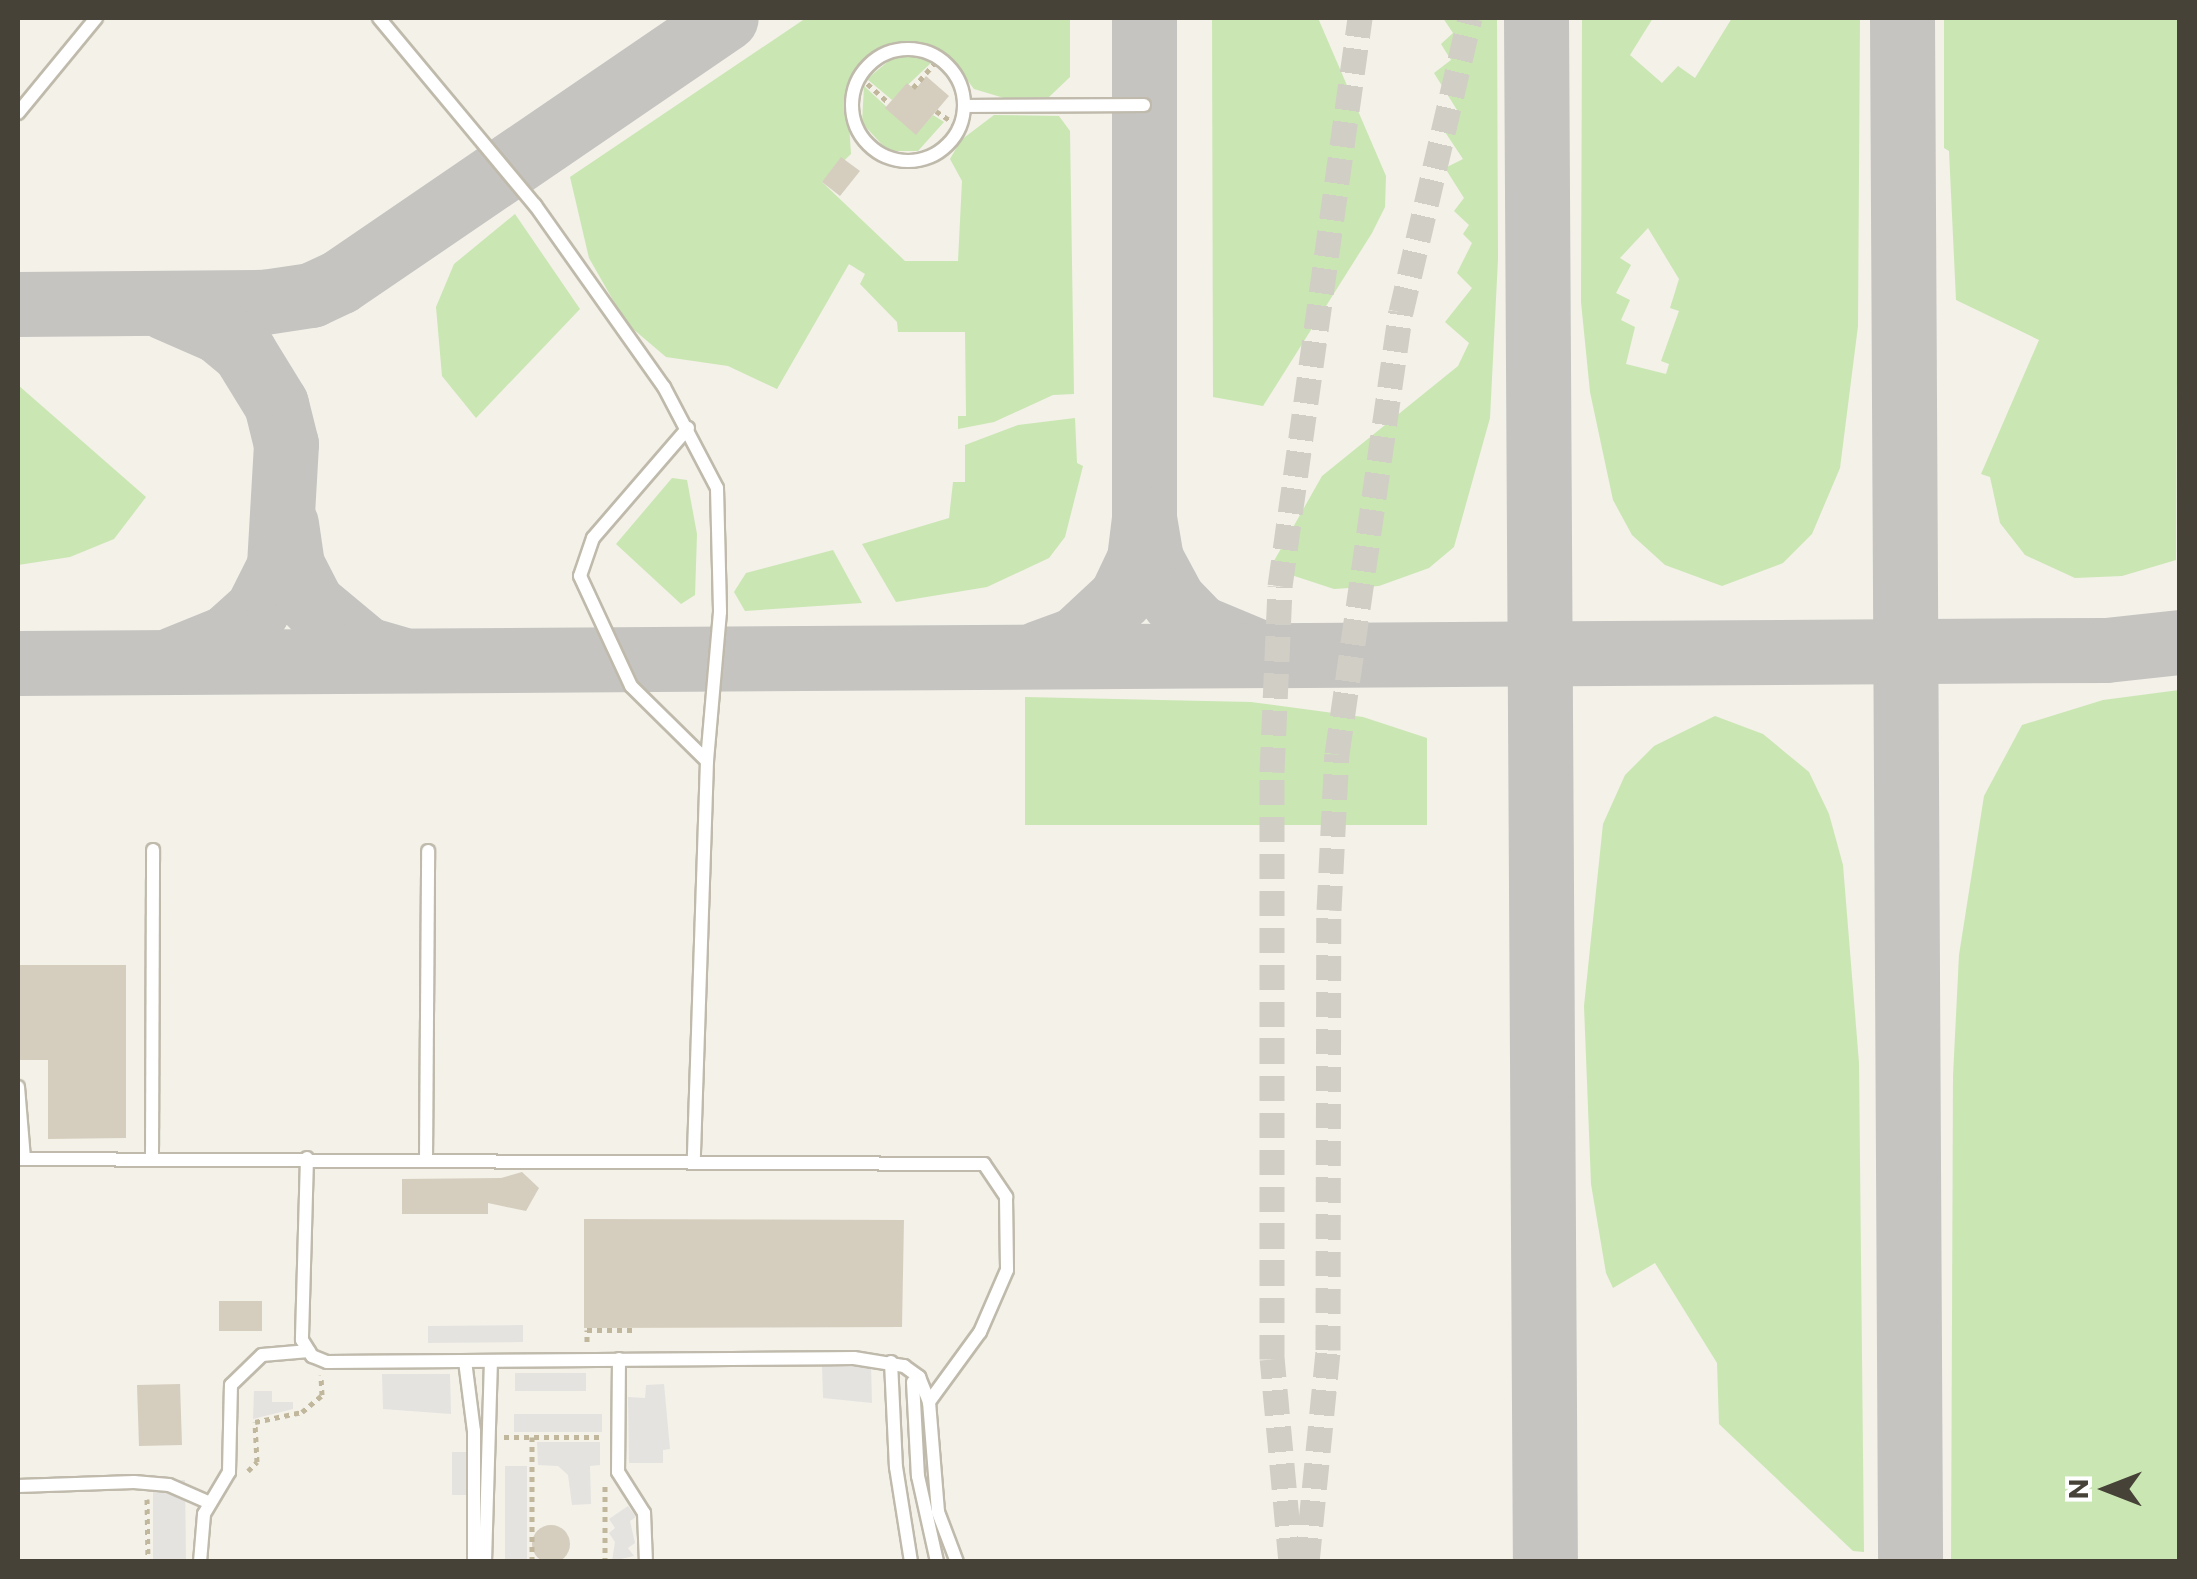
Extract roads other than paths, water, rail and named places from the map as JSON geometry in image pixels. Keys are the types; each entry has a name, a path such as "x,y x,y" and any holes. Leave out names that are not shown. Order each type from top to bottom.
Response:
{"lane":[{"path":"18,112 96,18"},
{"path":"380,18 535,206 688,428 717,488 720,612 707,762 694,1160"},
{"path":"904,49 940,57 959,79 966,106 958,126 928,157 890,160 856,126 852,108 860,77 873,62 904,49"},
{"path":"966,106 1144,105"},
{"path":"688,428 593,538 580,576 630,686 707,762"},
{"path":"152,1158 153,850"},
{"path":"426,1160 428,851"},
{"path":"18,1087 20,1159 963,1162 993,1170 1006,1197 1002,1288 980,1332 928,1402"},
{"path":"307,1158 302,1340 327,1362 619,1360 898,1364 919,1377 928,1402 938,1512 957,1562"},
{"path":"200,1562 208,1502 230,1472 232,1385 262,1355 309,1350"},
{"path":"466,1360 474,1431 474,1562"},
{"path":"485,1562 491,1360"},
{"path":"619,1360 618,1472 644,1513 646,1562"},
{"path":"898,1364 896,1467 911,1562"},
{"path":"898,1364 916,1394 917,1466 938,1562"},
{"path":"18,1486 134,1482 169,1485 208,1502"}],"tunnel":[{"path":"1291,1562 1272,1359 1272,772 1280,586 1360,18"},
{"path":"1307,1562 1328,1350 1329,910 1337,754 1401,312 1470,18"}]}
